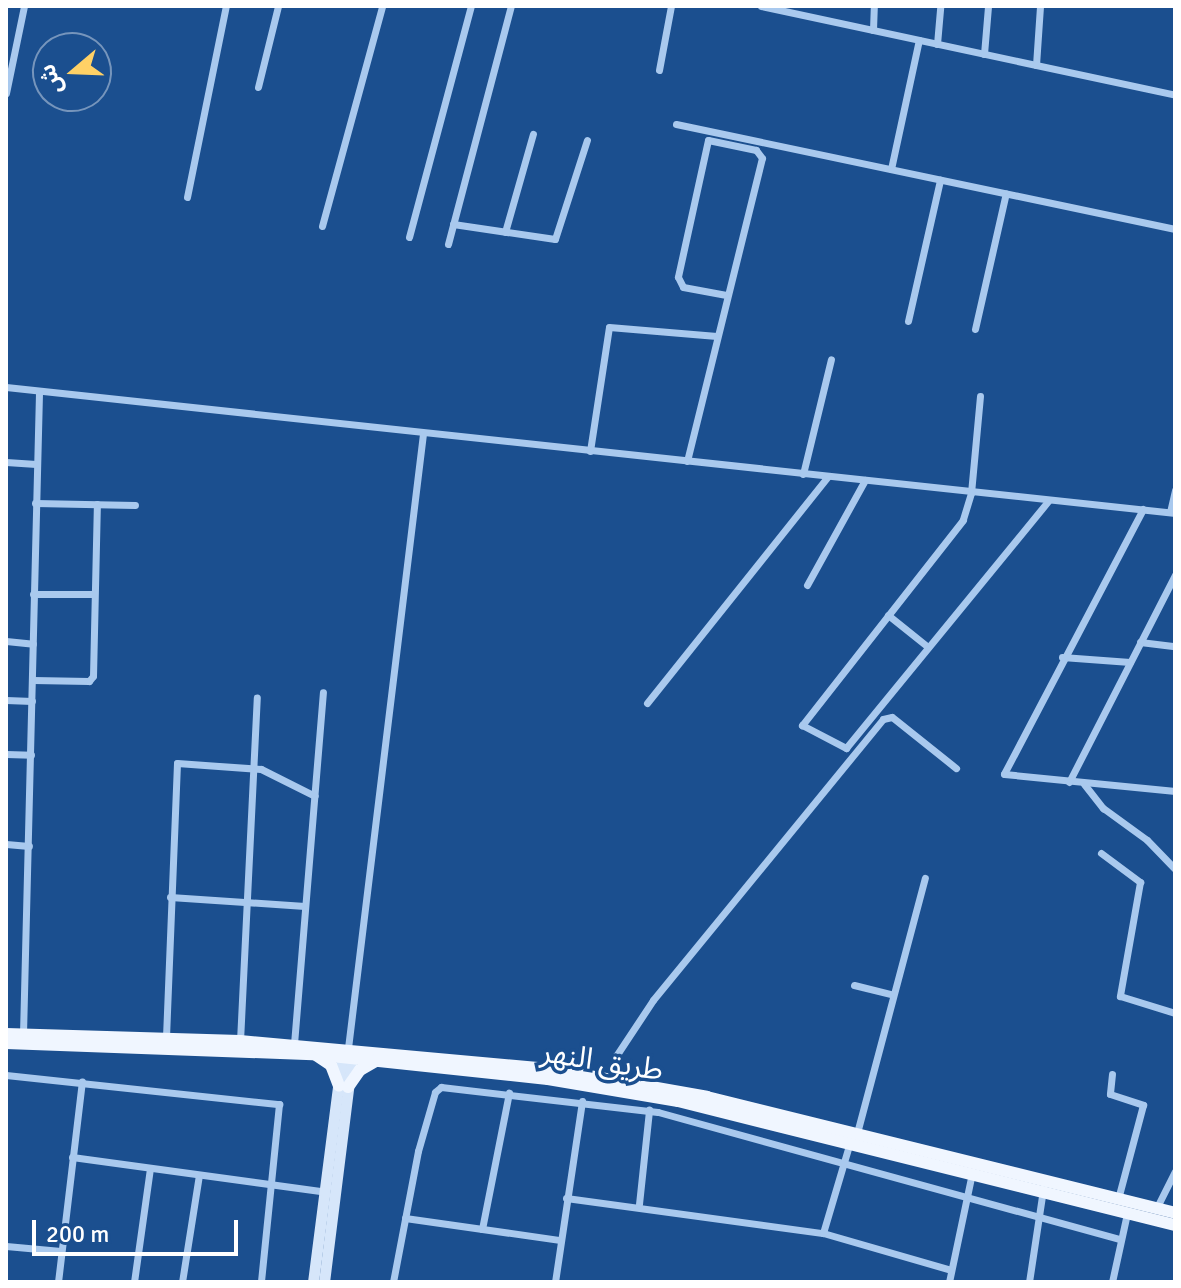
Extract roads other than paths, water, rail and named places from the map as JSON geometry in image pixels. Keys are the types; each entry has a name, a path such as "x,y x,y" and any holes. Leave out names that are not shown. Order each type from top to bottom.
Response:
{"main road":[{"name":"طريق النهر","path":"6,1034 166,1037 294,1044 379,1060 623,1091 854,1138 972,1173 1118,1199 1175,1213"},
{"name":"طريق النهر","path":"6,1043 347,1054 611,1079 1043,1186 1175,1225"},
{"path":"313,1054 331,1065 344,1086"},
{"path":"324,1282 347,1054"},
{"path":"313,1282 344,1086 360,1070 379,1060"}],"street":[{"path":"6,93 24,6"},
{"path":"187,197 226,6"},
{"path":"258,87 278,6"},
{"path":"322,226 382,6"},
{"path":"409,237 471,6"},
{"path":"448,244 511,6"},
{"path":"659,70 671,6"},
{"path":"761,6 1175,95"},
{"path":"815,18 816,6"},
{"path":"873,30 874,6"},
{"path":"937,44 940,6"},
{"path":"984,54 988,6"},
{"path":"1036,65 1040,6"},
{"path":"891,169 919,40"},
{"path":"676,124 1175,229"},
{"path":"505,232 533,134"},
{"path":"453,224 550,240 560,236 587,140"},
{"path":"687,461 762,158 756,150 708,140 678,277 683,287 726,295"},
{"path":"908,321 940,180"},
{"path":"975,329 1006,193"},
{"path":"590,451 609,327 717,336"},
{"path":"803,474 831,359"},
{"path":"6,387 971,493 1172,512 1175,490"},
{"path":"23,1034 39,391"},
{"path":"980,396 971,493 954,533 802,725 844,749 1048,501"},
{"path":"347,1054 423,434"},
{"path":"6,462 36,464"},
{"path":"647,703 828,476"},
{"path":"807,585 865,480"},
{"path":"35,503 135,505"},
{"path":"33,680 91,679 97,504"},
{"path":"1143,509 1062,657 1004,774 1084,784 1174,789"},
{"path":"1069,782 1175,575"},
{"path":"33,594 94,594"},
{"path":"888,615 928,647"},
{"path":"6,641 33,644"},
{"path":"1140,642 1175,646"},
{"path":"1062,657 1130,662"},
{"path":"294,1044 323,692"},
{"path":"240,1041 257,697"},
{"path":"6,700 32,701"},
{"path":"611,1079 616,1056 653,1000 883,719 892,717 956,768"},
{"path":"6,754 31,755"},
{"path":"166,1037 177,763 252,767 315,796"},
{"path":"1084,784 1103,808 1147,840 1175,869"},
{"path":"6,844 29,846"},
{"path":"1101,853 1140,882 1120,996 1175,1013"},
{"path":"823,1233 843,1163 854,1138 925,878"},
{"path":"170,897 305,906"},
{"path":"854,985 891,994"},
{"path":"1112,1074 1110,1094 1143,1105 1118,1199"},
{"path":"6,1075 279,1104 274,1185 261,1282"},
{"path":"58,1282 82,1081"},
{"path":"393,1282 436,1090 509,1093 649,1110 1120,1239"},
{"path":"482,1229 509,1093"},
{"path":"555,1282 582,1101"},
{"path":"639,1204 649,1110"},
{"path":"72,1157 326,1192"},
{"path":"134,1282 150,1168"},
{"path":"1156,1209 1175,1171"},
{"path":"949,1282 972,1173"},
{"path":"182,1282 199,1175"},
{"path":"1029,1282 1043,1186"},
{"path":"566,1198 639,1204 823,1233 951,1270"},
{"path":"1112,1282 1127,1213"},
{"path":"405,1218 560,1240"},
{"path":"6,1246 61,1251"}]}
